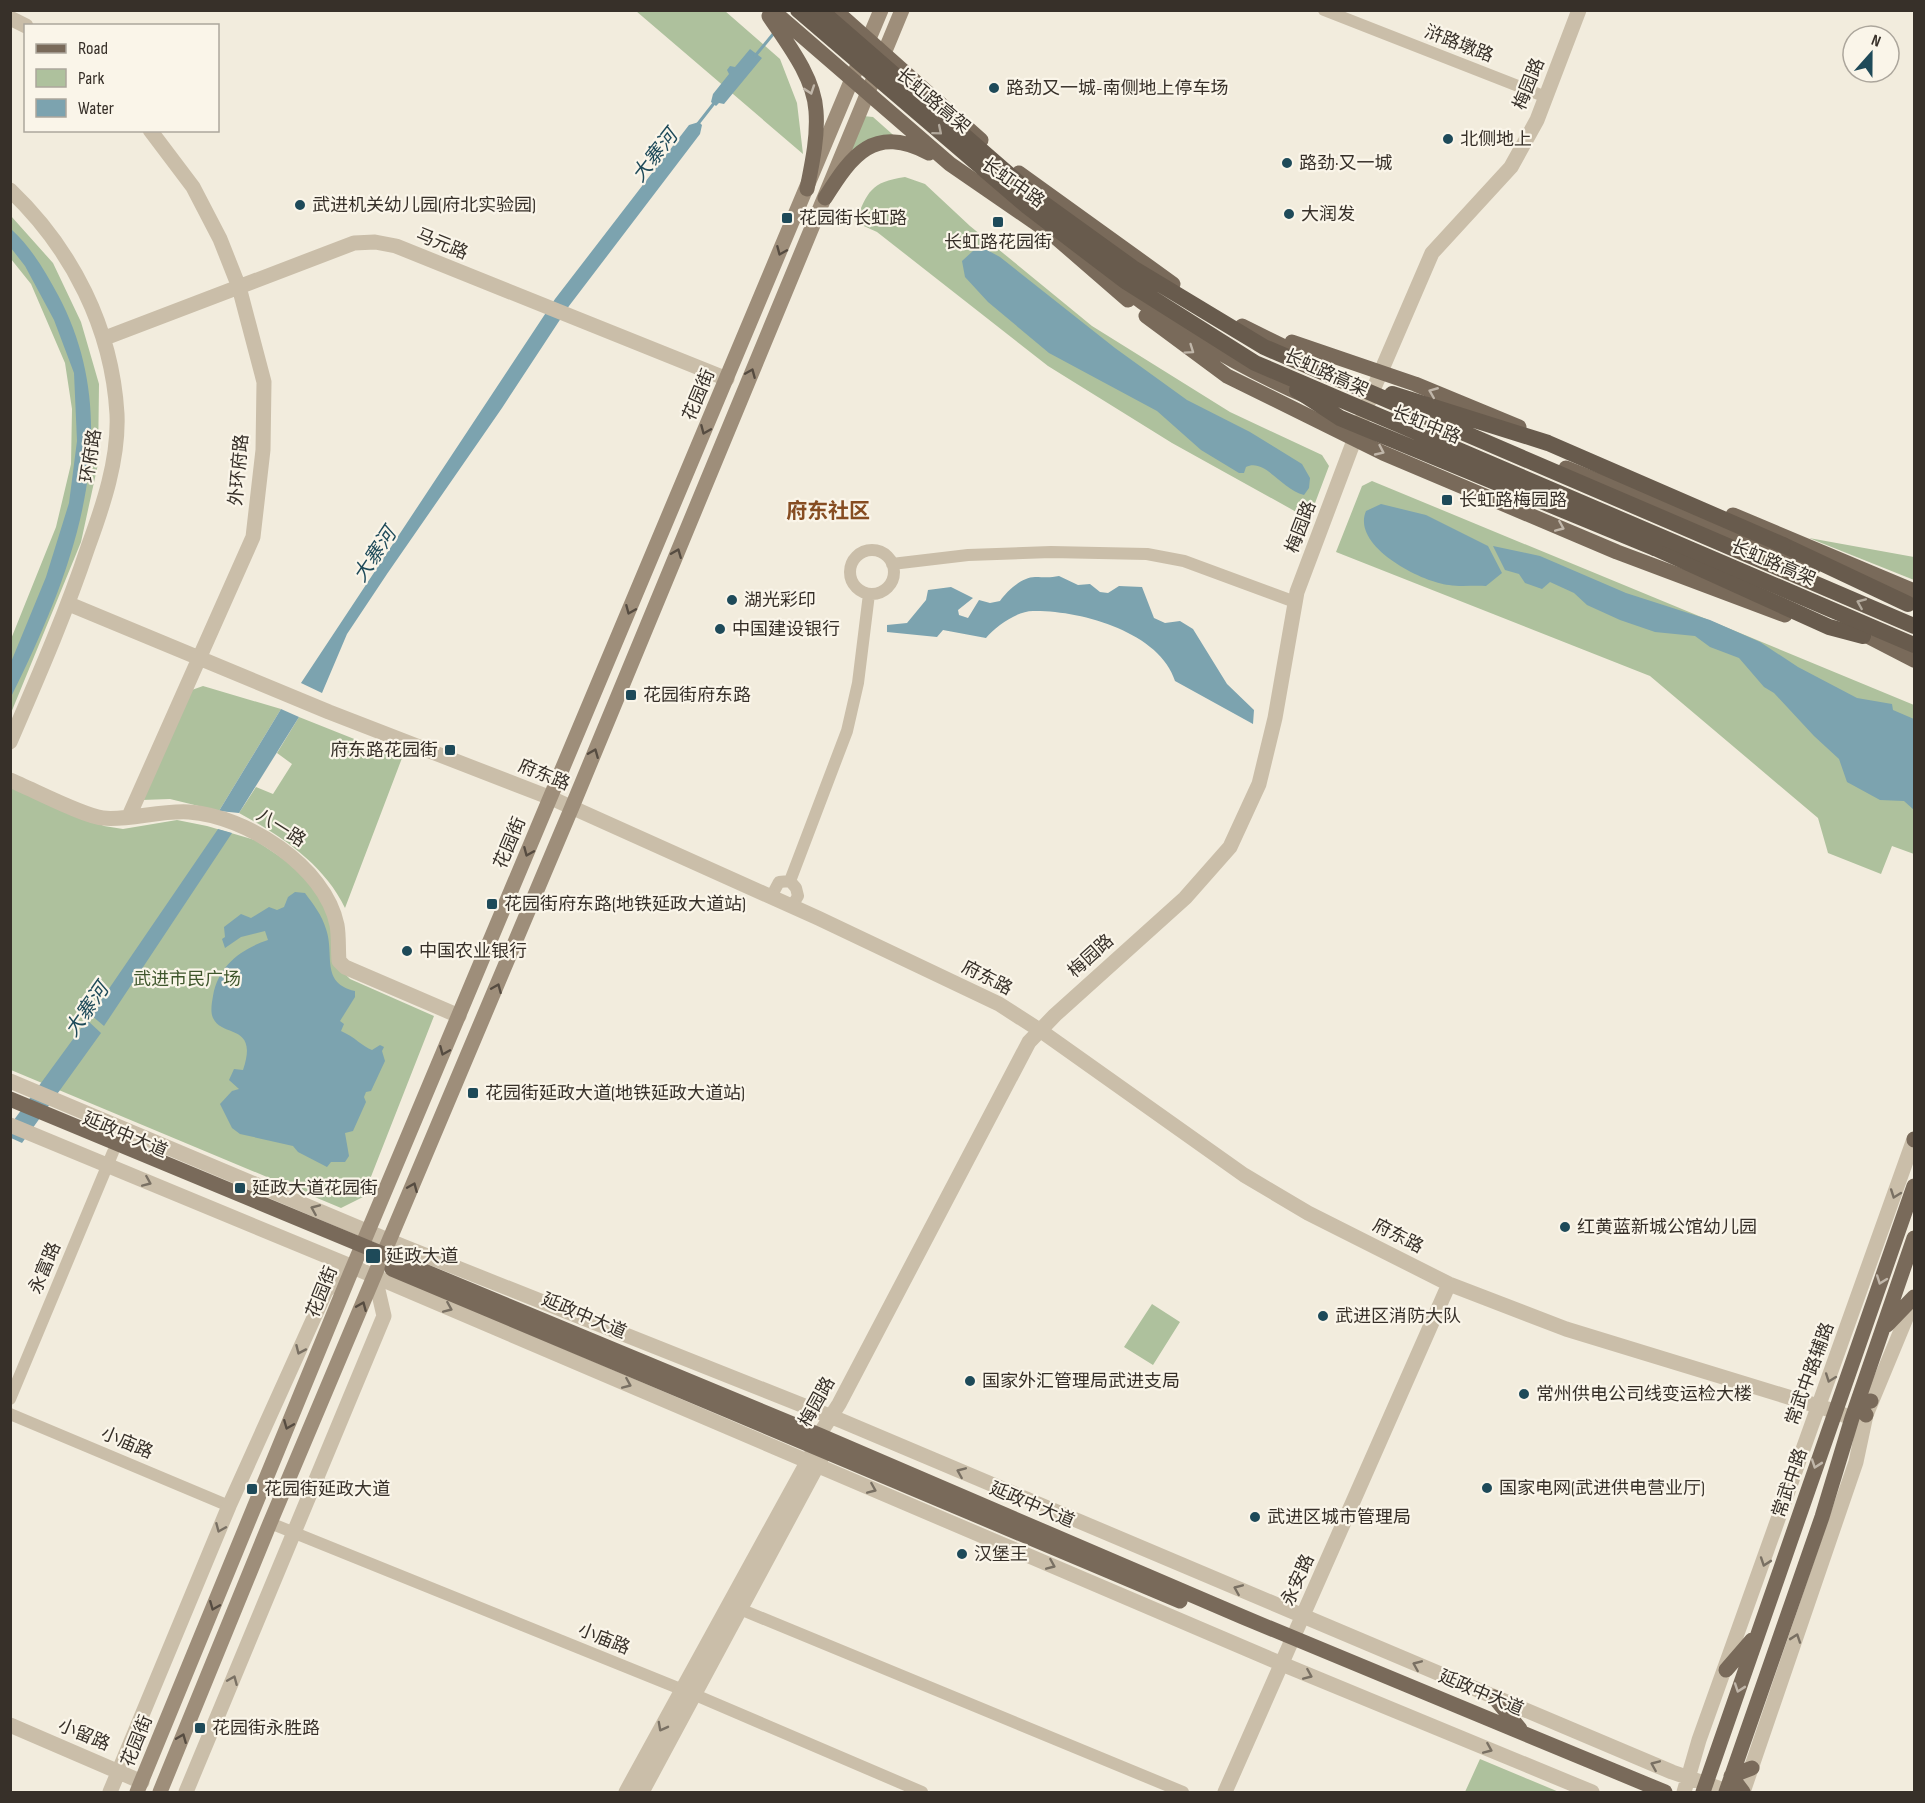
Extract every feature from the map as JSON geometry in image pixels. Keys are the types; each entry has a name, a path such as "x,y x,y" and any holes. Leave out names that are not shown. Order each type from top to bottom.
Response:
{"highway":[{"name":"长虹路高架","path":"798,10 1028,207 1125,281 1256,363 1914,645"},
{"name":"长虹路高架","path":"820,10 1036,198 1132,268 1216,320 1295,363 1914,626"},
{"path":"1256,363 1340,418 1654,548 1829,627 1863,636"},
{"path":"1295,363 1548,443 1912,600"}],"main road":[{"name":"长虹中路","path":"835,10 870,38 1030,183 1178,288 1238,324 1373,390 1912,600"},
{"name":"花园街","path":"140,1787 361,1250 881,10"},
{"path":"160,1792 270,1523 572,807 902,10"},
{"path":"771,14 788,33 809,83 816,108 815,142 807,189"},
{"name":"长虹中路","path":"788,33 852,80 950,164 1049,232 1158,315 1253,373 1689,556 1852,628 1863,636 1914,660"},
{"path":"899,120 925,89"},
{"path":"825,198 848,162 870,145 889,142 914,145 950,164"},
{"path":"1049,232 1163,331 1227,376 1355,439 1617,552 1823,630 1846,636 1863,636"},
{"path":"1238,324 1448,398 1912,600"},
{"path":"13,1105 42,1124"},
{"name":"延政中大道","path":"42,1124 111,1159 361,1250"},
{"name":"延政中大道","path":"42,1124 361,1250 823,1443 1638,1792"},
{"name":"常武中路","path":"1704,1788 1758,1633 1827,1409 1914,1185"},
{"path":"1727,1792 1822,1517 1862,1412 1883,1330 1914,1238"},
{"path":"1883,1330 1914,1298"},
{"path":"1726,1670 1758,1633"},
{"name":"延政中大道","path":"1292,1643 1522,1732 1665,1792"},
{"path":"1494,1697 1522,1732"},
{"path":"1731,1776 1752,1768"},
{"path":"1731,1776 1743,1792"}],"street":[{"name":"浒路墩路","path":"1324,10 1546,97"},
{"name":"梅园路","path":"627,1792 740,1609 823,1443 1038,1047 1041,1031 1054,1015 1185,898 1230,847 1259,784 1275,718 1295,602 1380,373 1432,253 1511,167 1546,97 1579,10"},
{"path":"10,18 24,25"},
{"name":"外环府路","path":"129,816 253,537 262,450 264,381 239,287 220,239 193,187 152,132"},
{"name":"环府路","path":"10,190 39,218 64,253 105,338 117,415 112,465 101,512 69,604 10,742"},
{"name":"马元路","path":"105,338 354,243 375,242 396,246 727,379"},
{"path":"869,550 883,554 892,564 894,572 889,586 877,594 869,594 862,592 852,582 850,568 857,556 869,550"},
{"path":"892,564 992,554 1052,552 1147,554 1184,561 1295,602"},
{"path":"790,881 847,731 858,683 869,594"},
{"name":"府东路","path":"69,604 314,706 572,807 792,906 999,1004 1041,1031 1244,1175 1308,1213 1449,1284 1566,1329 1827,1409 1862,1412"},
{"name":"八一路","path":"10,780 101,818 168,811 210,815 235,823 262,836 300,862 322,894 337,923 339,961 345,967 459,1017"},
{"path":"771,897 779,882 790,881"},
{"path":"790,881 796,888 798,896 792,906"},
{"path":"10,1081 58,1101 361,1250 813,1463 1282,1664 1592,1792"},
{"path":"10,1125 42,1124"},
{"name":"常武中路辅路","path":"1686,1785 1726,1670 1827,1409 1914,1139"},
{"name":"永富路","path":"10,1399 16,1370 111,1159"},
{"path":"110,1792 229,1506 326,1291 361,1250"},
{"path":"382,1259 837,1419 1494,1697 1686,1785 1727,1792"},
{"path":"186,1792 384,1316 382,1259"},
{"name":"永安路","path":"1225,1792 1449,1284"},
{"path":"1743,1792 1857,1462 1862,1412 1914,1298"},
{"name":"小庙路","path":"10,1414 229,1506"},
{"name":"梅园路","path":"642,1792 687,1692 813,1463"},
{"name":"小庙路","path":"270,1523 687,1692 922,1792"},
{"path":"740,1609 1184,1792"},
{"name":"小留路","path":"10,1725 118,1771 140,1787"}],"green space":[{"path":"636,11 725,11 780,59 797,103 803,154"},
{"path":"863,116 873,117 900,141 854,153 849,150"},
{"path":"905,177 925,184 970,226 1092,326 1230,412 1322,455 1329,466 1309,519 1172,443 1048,366 877,232 855,222 863,203 872,190 884,182"},
{"path":"11,216 53,263 81,322 99,384 98,464 81,542 11,713 11,639 56,527 71,464 72,409 65,363 31,284 11,259"},
{"path":"1372,481 1914,705 1914,854 1892,846 1881,874 1828,853 1818,818 1650,676 1336,552 1362,486"},
{"path":"1809,538 1914,557 1914,580"},
{"path":"203,686 281,709 219,811 170,799 142,800 189,691"},
{"path":"299,717 402,758 345,908 325,878 300,852 239,813 256,787 273,794 292,764 277,753"},
{"name":"武进市民广场","path":"16,787 104,826 123,829 177,820 255,840 285,860 315,887 328,906 342,971 350,979 434,1016 363,1197 341,1208 11,1070 10,788"},
{"path":"1152,1304 1180,1322 1153,1365 1124,1347"},
{"path":"1480,1759 1559,1792 1465,1792"}],"water":[{"path":"750,49 762,58 724,104 719,103 716,106 711,102 713,94 729,74 727,70 730,66 735,67"},
{"path":"699,122 702,125 700,134 569,306 347,634 322,693 301,683 555,299 689,125"},
{"path":"11,229 31,251 48,277 79,345 89,396 91,448 84,499 72,550 34,649 11,697 11,662 46,577 69,503 77,441 74,373 54,320 25,266 11,248"},
{"path":"974,250 987,250 1000,257 1115,348 1187,400 1250,432 1302,464 1310,478 1309,488 1304,495 1288,487 1260,467 1253,465 1246,467 1244,473 1239,473 1201,450 1157,411 1049,353 988,302 965,277 962,261"},
{"path":"1381,504 1426,515 1488,546 1502,573 1486,586 1458,586 1437,582 1406,569 1378,549 1369,537 1364,524 1366,511"},
{"path":"1493,546 1540,556 1626,593 1710,620 1760,642 1798,667 1857,698 1892,704 1893,710 1914,719 1914,810 1904,801 1880,800 1847,782 1839,759 1774,693 1764,687 1739,658 1710,647 1695,636 1655,632 1620,620 1587,605 1574,593 1550,582 1542,589 1525,583 1519,574 1505,570"},
{"path":"1059,576 1078,585 1090,584 1100,592 1108,593 1119,586 1142,587 1154,618 1165,623 1180,621 1193,629 1227,684 1254,710 1253,724 1175,681 1167,664 1153,649 1136,637 1095,620 1033,611 1007,620 986,638 943,630 937,637 887,632 887,625 907,623 926,600 928,590 951,587 973,598 958,610 959,615 968,618 979,600 990,603 1000,601 1025,579"},
{"path":"281,709 299,717 239,813 219,811"},
{"path":"218,829 232,833 104,1026 91,1015"},
{"path":"295,892 305,893 322,919 328,939 331,967 337,982 355,991 355,997 340,1021 344,1024 341,1031 372,1050 380,1045 384,1047 382,1051 385,1061 371,1091 366,1092 364,1097 366,1102 353,1131 345,1133 349,1156 345,1162 331,1162 327,1167 298,1152 293,1146 240,1134 232,1128 220,1104 232,1091 239,1089 229,1080 234,1069 243,1070 247,1055 243,1038 218,1024 213,1018 213,996 216,985 225,967 232,960 249,948 268,940 265,931 241,937 225,948 222,939 225,937 224,927 241,914 251,918 269,907 277,910 284,907 288,897"},
{"path":"87,1020 101,1033 22,1143 11,1138 11,1124"}],"waterway":[{"name":"大寨河","path":"755,56 774,33"},
{"name":"大寨河","path":"697,125 715,102"}],"place":[{"name":"路劲又一城-南侧地上停车场","path":"994,88"},
{"name":"北侧地上","path":"1448,139"},
{"name":"路劲·又一城","path":"1287,163"},
{"name":"武进机关幼儿园(府北实验园)","path":"300,205"},
{"name":"大润发","path":"1289,214"},
{"name":"花园街长虹路","path":"787,218"},
{"name":"长虹路花园街","path":"998,222"},
{"name":"长虹路梅园路","path":"1447,500"},
{"name":"湖光彩印","path":"732,600"},
{"name":"中国建设银行","path":"720,629"},
{"name":"花园街府东路","path":"631,695"},
{"name":"府东路花园街","path":"450,750"},
{"name":"花园街府东路(地铁延政大道站)","path":"492,904"},
{"name":"中国农业银行","path":"407,951"},
{"name":"花园街延政大道(地铁延政大道站)","path":"473,1093"},
{"name":"延政大道花园街","path":"240,1188"},
{"name":"红黄蓝新城公馆幼儿园","path":"1565,1227"},
{"name":"延政大道","path":"373,1256"},
{"name":"武进区消防大队","path":"1323,1316"},
{"name":"国家外汇管理局武进支局","path":"970,1381"},
{"name":"常州供电公司线变运检大楼","path":"1524,1394"},
{"name":"国家电网(武进供电营业厅)","path":"1487,1488"},
{"name":"花园街延政大道","path":"252,1489"},
{"name":"武进区城市管理局","path":"1255,1517"},
{"name":"汉堡王","path":"962,1554"},
{"name":"花园街永胜路","path":"200,1728"}],"district":[{"name":"府东社区","path":"828,511"}]}
